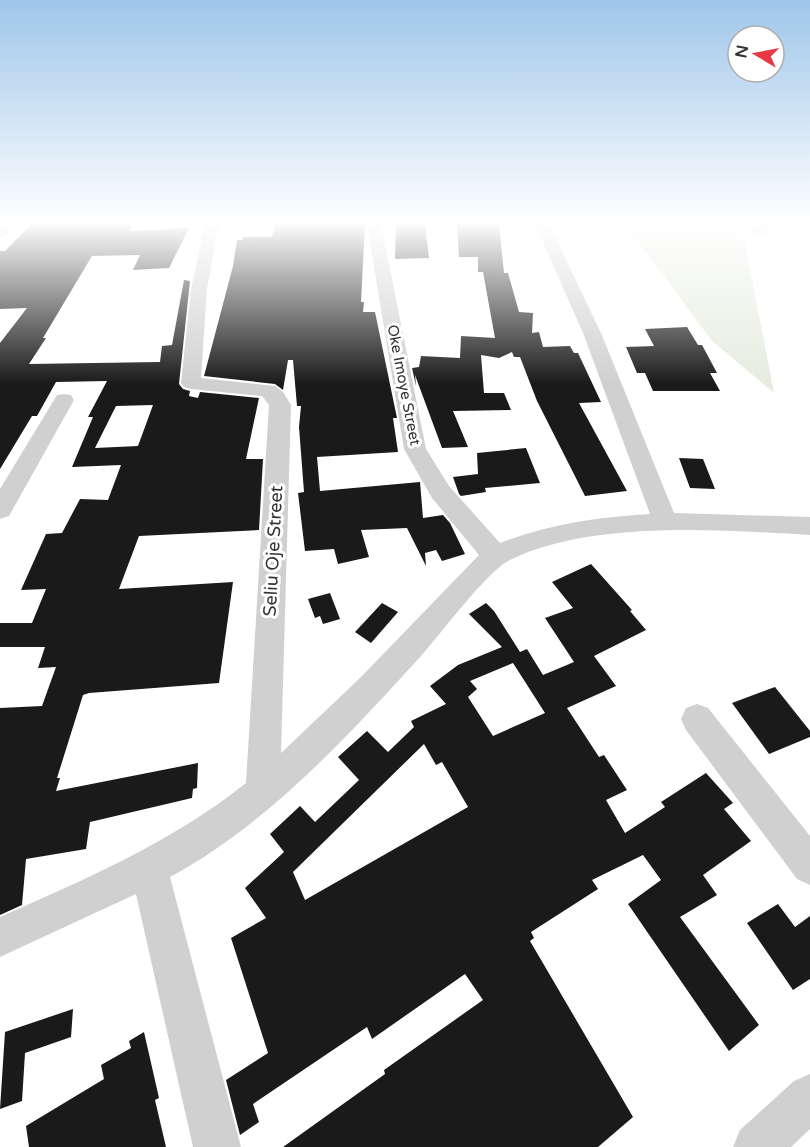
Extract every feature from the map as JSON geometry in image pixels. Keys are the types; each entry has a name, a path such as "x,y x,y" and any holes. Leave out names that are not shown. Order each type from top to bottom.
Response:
{"street":[{"name":"Seliu Oje Street","path":"202,278 191,383 268,390 276,396 280,405 262,793"},
{"name":"Oke Imoye Street","path":"384,278 415,449 425,471 441,495 496,556"},
{"path":"567,278 592,333 666,523"},
{"path":"0,510 64,400"},
{"path":"0,937 149,868 214,829 262,793 379,681 496,556 539,537 591,528 666,523 810,526"},
{"path":"697,719 810,866"},
{"path":"149,868 217,1147"},
{"path":"757,1147 810,1097"}],"shaded area":[{"path":"665,278 752,278 774,393 712,341"}],"building":[{"path":"0,278 79,278 29,364 160,362 162,346 172,345 184,280 190,281 179,384 183,389 190,391 189,396 198,398 200,392 259,398 246,459 263,459 259,530 139,536 119,589 233,582 219,683 83,695 57,778 60,778 56,791 198,763 197,788 193,789 192,798 90,822 86,849 26,859 22,905 0,915 0,708 42,706 56,667 38,668 45,647 0,647 0,623 32,623 46,589 21,590 46,534 62,533 80,499 108,500 121,465 72,467 93,417 88,417 107,381 56,382 37,416 32,416 0,469 0,343 27,308 0,309","holes":["153,405 138,446 95,448 116,406"]},
{"path":"230,278 362,278 363,312 375,312 397,418 393,418 398,452 317,457 320,491 420,482 423,518 443,515 450,523 465,554 442,561 436,550 425,553 426,566 407,528 361,530 369,557 338,564 334,549 305,551 298,493 304,492 299,427 301,406 297,406 293,360 288,360 283,390 275,384 204,376"},
{"path":"484,278 509,278 519,312 533,313 532,333 539,332 543,347 570,346 574,353 578,353 601,402 579,403 627,491 585,496 537,401 520,357 514,357 512,352 499,358 481,355 484,393 504,393 511,410 453,411 468,447 442,448 415,375 416,386 412,368 419,367 421,356 460,358 461,336 495,338"},
{"path":"687,327 698,345 702,345 717,373 710,373 720,391 653,391 645,373 637,373 626,347 654,346 645,329"},
{"path":"526,448 540,483 485,488 486,492 461,496 459,494 453,477 478,474 477,453"},
{"path":"679,458 703,459 715,489 690,488"},
{"path":"591,564 632,610 630,611 646,630 594,656 616,686 567,708 599,757 604,755 627,790 606,800 625,833 665,807 661,802 706,773 733,803 724,809 751,841 703,875 717,895 680,917 759,1025 729,1051 628,904 661,880 643,855 592,880 598,889 531,932 534,938 530,941 633,1117 598,1147 283,1147 385,1074 384,1070 483,1000 465,974 372,1039 367,1027 253,1104 259,1122 240,1135 226,1080 268,1053 231,938 266,918 245,888 284,852 270,834 300,806 315,822 359,780 338,757 367,731 388,752 414,727 411,721 446,704 430,686 458,665 502,647 469,614 486,603 494,611 520,652 527,649 543,675 574,662 545,618 573,608 552,582","holes":["513,663 545,713 493,736 468,697 477,689 470,681","424,744 436,765 442,762 468,807 305,900 293,872"]},
{"path":"330,593 340,619 323,624 320,616 315,618 308,599"},
{"path":"382,603 398,612 371,643 355,632"},
{"path":"775,687 810,731 810,737 769,754 732,703"},
{"path":"778,904 795,927 810,916 810,979 793,990 747,923"},
{"path":"73,1009 71,1037 25,1053 22,1101 0,1109 5,1032"},
{"path":"144,1032 159,1098 155,1100 166,1147 29,1147 26,1126 104,1079 101,1065 131,1048 129,1041"}]}
